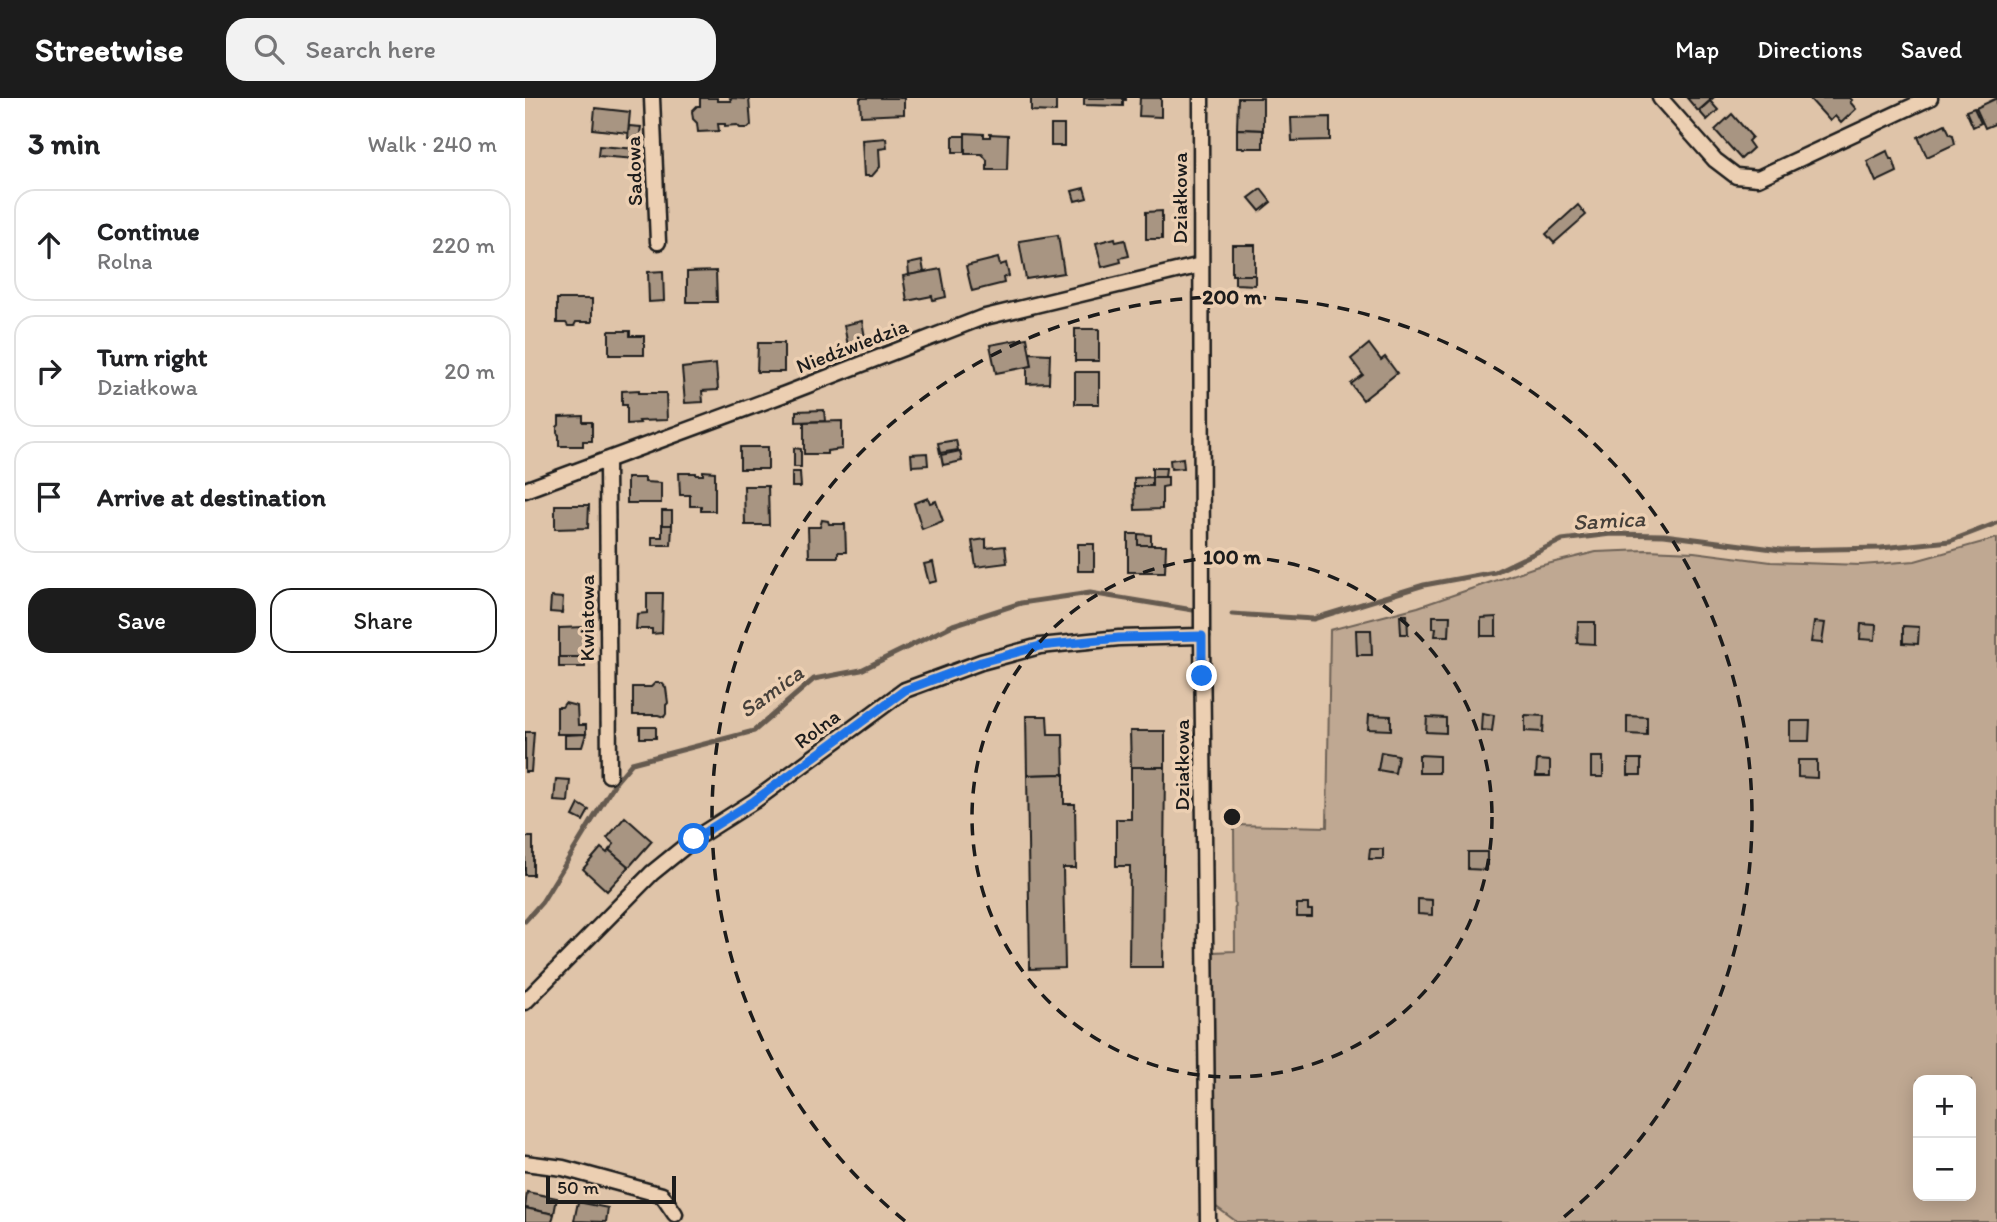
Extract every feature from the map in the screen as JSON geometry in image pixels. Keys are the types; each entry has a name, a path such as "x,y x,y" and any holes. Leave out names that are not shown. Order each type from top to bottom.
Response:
{"street":[{"name":"Sadowa","path":"652,98 658,242"},
{"name":"Działkowa","path":"1201,98 1202,636 1208,1222"},
{"path":"1660,98 1715,160 1736,176 1758,178 1930,98"},
{"path":"1896,98 1907,109"},
{"name":"Niedźwiedzia","path":"525,490 981,318 1201,265"},
{"name":"Kwiatowa","path":"607,460 609,775"},
{"name":"Rolna","path":"525,1002 652,873 694,839 754,801 905,690 981,662 1040,646 1119,638 1202,636"},
{"path":"525,1163 563,1168 662,1195 675,1214"}],"shaded area":[{"path":"1997,538 1997,1222 1237,1222 1215,1206 1213,952 1235,951 1234,825 1327,827 1330,630 1418,607 1535,567 1596,552 1694,552 1771,562 1861,565 1915,561"}],"building":[{"path":"700,98 717,98 717,101 731,101 730,98 749,99 751,125 748,128 740,128 737,125 718,124 719,131 698,132 692,111 700,106"},
{"path":"860,98 904,98 904,114 861,116"},
{"path":"1031,98 1056,98 1056,112 1031,111"},
{"path":"1084,98 1126,100 1123,100 1123,106 1084,105"},
{"path":"1140,98 1161,98 1161,117 1139,116"},
{"path":"1238,98 1263,98 1263,130 1237,129"},
{"path":"1687,98 1713,98 1698,111"},
{"path":"1850,98 1856,109 1841,123 1835,116 1830,121 1810,99"},
{"path":"1997,98 1997,123 1985,128 1976,108"},
{"path":"1710,101 1718,110 1707,120 1699,111"},
{"path":"595,108 630,112 628,133 593,129"},
{"path":"1974,108 1981,123 1973,127 1966,111"},
{"path":"1732,114 1752,137 1748,141 1753,148 1741,159 1715,130"},
{"path":"1330,117 1330,140 1292,141 1291,118"},
{"path":"1945,124 1953,135 1955,144 1927,157 1918,137"},
{"path":"1051,125 1064,125 1064,146 1051,146"},
{"path":"629,126 641,127 639,139 628,138"},
{"path":"1237,129 1263,130 1263,148 1237,148"},
{"path":"965,133 984,134 984,137 990,137 990,134 1008,135 1007,170 987,170 987,160 982,154 965,154"},
{"path":"953,136 965,136 965,152 953,152"},
{"path":"886,138 887,148 879,149 880,167 872,176 864,176 862,140"},
{"path":"599,146 637,149 636,159 598,156"},
{"path":"1887,151 1897,172 1876,182 1867,161"},
{"path":"1084,188 1087,198 1075,201 1072,191"},
{"path":"1261,189 1271,202 1260,211 1249,198"},
{"path":"1578,205 1586,215 1554,243 1546,234"},
{"path":"1162,211 1162,239 1146,239 1146,212"},
{"path":"1058,235 1064,273 1026,279 1019,241"},
{"path":"1115,238 1116,242 1125,240 1129,256 1120,258 1121,262 1102,267 1096,243"},
{"path":"1232,245 1255,245 1255,275 1232,275"},
{"path":"998,258 1000,265 1006,263 1009,276 1003,278 1004,283 972,291 966,266"},
{"path":"922,261 924,272 909,275 908,264"},
{"path":"941,269 946,297 933,300 932,296 907,301 903,276"},
{"path":"663,271 664,301 649,302 648,272"},
{"path":"716,271 717,302 687,302 687,272"},
{"path":"1235,275 1255,275 1255,285 1235,284"},
{"path":"557,299 592,299 592,322 576,322 574,326 557,323"},
{"path":"862,321 866,343 848,346 844,325"},
{"path":"1075,329 1099,329 1099,361 1075,361"},
{"path":"609,331 630,331 630,336 644,336 644,355 609,355"},
{"path":"1027,338 1032,366 996,373 990,345"},
{"path":"758,343 784,343 784,372 757,372"},
{"path":"1369,344 1381,360 1385,357 1397,373 1363,400 1351,384 1363,375 1351,359"},
{"path":"1030,353 1050,354 1049,383 1027,384 1027,367 1032,366"},
{"path":"716,364 718,390 702,391 703,402 685,403 682,368"},
{"path":"1075,372 1099,372 1099,404 1075,404"},
{"path":"639,390 639,393 666,393 667,420 627,424 627,405 622,405 622,391"},
{"path":"824,410 825,421 796,422 796,411"},
{"path":"583,416 583,422 592,422 592,441 583,441 583,446 559,446 559,417"},
{"path":"842,421 842,449 827,451 827,454 804,454 804,422"},
{"path":"956,440 958,450 940,453 938,443"},
{"path":"740,447 768,447 768,469 740,469"},
{"path":"794,448 801,449 801,467 794,467"},
{"path":"960,451 962,461 943,465 941,455"},
{"path":"927,453 928,465 912,466 911,454"},
{"path":"1183,458 1184,468 1171,469 1170,460"},
{"path":"1152,468 1166,468 1165,477 1152,477"},
{"path":"703,471 715,472 715,511 701,511 701,506 690,506 690,495 680,495 679,473 703,475"},
{"path":"792,472 800,472 801,487 792,487"},
{"path":"1152,477 1168,477 1168,486 1162,487 1162,509 1135,510 1134,486 1152,486"},
{"path":"1152,477 1152,486 1134,486 1134,478"},
{"path":"627,478 645,478 645,482 661,483 661,503 627,503"},
{"path":"744,486 768,486 769,525 745,525"},
{"path":"928,498 930,503 936,501 943,521 922,529 914,503"},
{"path":"555,505 589,505 588,528 555,529"},
{"path":"662,511 672,511 672,525 662,525"},
{"path":"822,520 828,521 829,524 845,524 846,552 838,552 838,557 809,557 808,527 820,527"},
{"path":"662,525 672,525 671,545 652,545 652,537 662,537"},
{"path":"1128,534 1138,534 1138,545 1166,545 1165,572 1128,572"},
{"path":"1138,534 1151,535 1151,545 1138,545"},
{"path":"986,539 986,548 1005,546 1007,563 976,567 972,541"},
{"path":"1078,544 1094,544 1094,571 1078,571"},
{"path":"933,562 937,581 929,583 924,564"},
{"path":"647,593 663,593 662,633 652,634 652,629 636,629 637,614 647,613"},
{"path":"551,597 563,598 562,613 550,612"},
{"path":"1400,615 1407,615 1408,634 1401,634"},
{"path":"1433,616 1450,616 1449,636 1435,636"},
{"path":"1496,617 1496,636 1481,636 1481,618"},
{"path":"1578,622 1595,622 1595,644 1577,643"},
{"path":"1814,622 1825,623 1822,643 1811,642"},
{"path":"1861,624 1876,625 1875,640 1860,639"},
{"path":"1903,626 1919,627 1918,644 1903,643"},
{"path":"584,627 584,636 588,636 585,657 559,657 559,628"},
{"path":"1356,630 1371,630 1372,655 1357,655"},
{"path":"559,657 585,657 585,667 559,667"},
{"path":"655,683 662,683 666,688 668,703 664,717 633,715 633,687 651,687"},
{"path":"565,703 577,706 578,725 586,725 586,734 557,734 557,707 562,707"},
{"path":"1482,713 1494,715 1492,731 1481,730"},
{"path":"1369,715 1391,716 1391,730 1368,729"},
{"path":"1525,715 1544,716 1543,732 1525,731"},
{"path":"1026,716 1047,716 1048,734 1063,734 1064,774 1027,775"},
{"path":"1627,716 1647,717 1647,735 1627,734"},
{"path":"1427,717 1446,718 1446,733 1426,732"},
{"path":"1790,721 1810,721 1809,741 1790,741"},
{"path":"640,727 656,727 656,738 640,738"},
{"path":"1130,731 1165,731 1165,767 1131,767"},
{"path":"525,732 534,732 531,772 525,772"},
{"path":"586,734 582,747 565,747 565,735"},
{"path":"1381,752 1398,755 1395,773 1378,770"},
{"path":"1419,755 1439,756 1439,773 1419,773"},
{"path":"1591,757 1603,757 1603,777 1591,777"},
{"path":"1628,759 1641,759 1641,775 1628,775"},
{"path":"1537,760 1550,761 1550,776 1536,776"},
{"path":"1798,760 1817,760 1817,778 1798,777"},
{"path":"1131,767 1165,767 1163,967 1129,967 1130,866 1116,866 1116,819 1131,819"},
{"path":"1064,774 1064,804 1075,804 1076,868 1063,868 1065,968 1030,969 1027,775"},
{"path":"556,779 570,780 568,802 554,801"},
{"path":"579,804 589,810 583,821 573,816"},
{"path":"625,817 652,841 629,867 609,850 614,844 607,838"},
{"path":"525,837 533,837 533,875 525,875"},
{"path":"601,848 607,853 609,850 629,867 607,891 583,869"},
{"path":"1370,849 1383,849 1383,859 1369,859"},
{"path":"1468,852 1487,852 1487,870 1468,869"},
{"path":"1418,899 1432,900 1432,915 1418,914"},
{"path":"1297,904 1308,904 1312,917 1297,917"},
{"path":"527,1192 557,1198 554,1214 525,1208"},
{"path":"578,1202 608,1208 606,1222 574,1221"},
{"path":"525,1208 554,1214 552,1222 525,1222"}],"waterway":[{"name":"Samica","path":"1232,614 1313,619 1424,585 1495,572 1562,540 1611,534 1664,535 1781,550 1881,548 1950,541 1997,523"},
{"name":"Samica","path":"525,921 542,902 615,783 632,763 754,731 814,679 861,670 953,625 1021,603 1090,593 1193,610"}],"route":[{"path":"694,839 754,801 905,690 981,662 1040,646 1119,638 1202,636 1202,676"}]}
